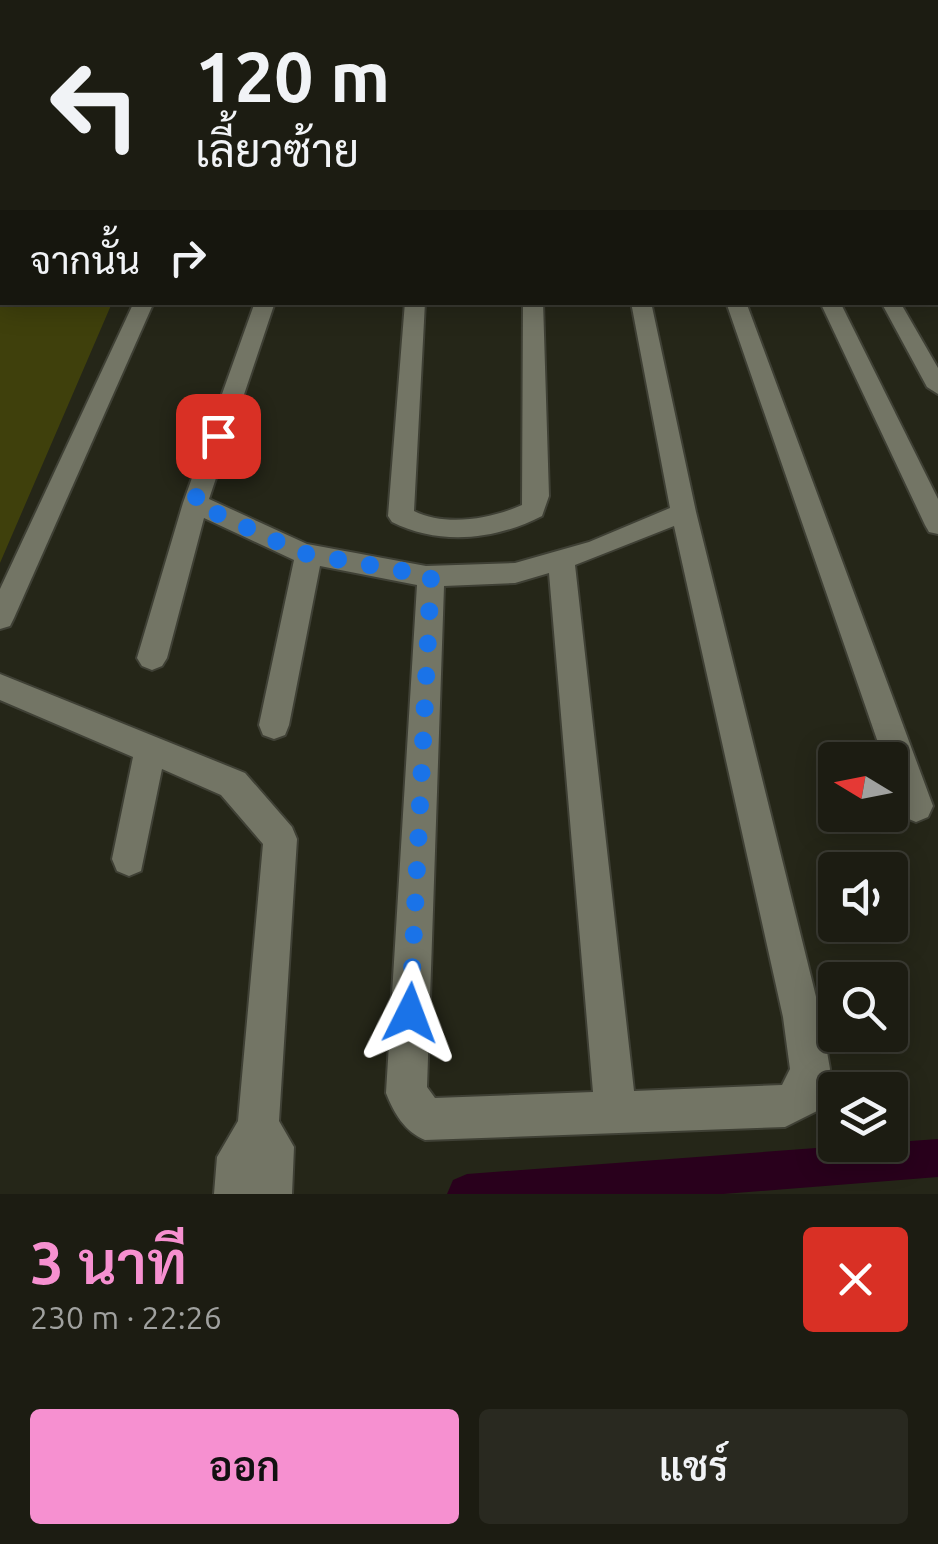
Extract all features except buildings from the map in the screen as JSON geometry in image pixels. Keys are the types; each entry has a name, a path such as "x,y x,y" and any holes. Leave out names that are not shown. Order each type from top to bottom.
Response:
{"street":[{"path":"0,618 143,305"},
{"path":"152,658 194,503 264,305"},
{"path":"415,305 401,516 413,524 463,527 519,518 532,510 536,496 533,305"},
{"path":"431,576 406,1093 425,1118 785,1106 803,1097 810,1069 802,1018 683,512 643,305"},
{"path":"737,305 916,806"},
{"path":"831,305 938,525"},
{"path":"892,305 938,387"},
{"path":"194,503 309,554 431,576 514,573 596,549 683,512"},
{"path":"274,725 309,554"},
{"path":"561,560 616,1110"},
{"path":"0,687 233,784 280,840 251,1156 270,1194"},
{"path":"129,860 150,750"}],"shaded area":[{"path":"0,305 111,305 0,563"}],"waterway":[{"path":"467,1194 938,1158"}],"route":[{"path":"218,436 194,503 302,553 431,576 410,1013"}]}
